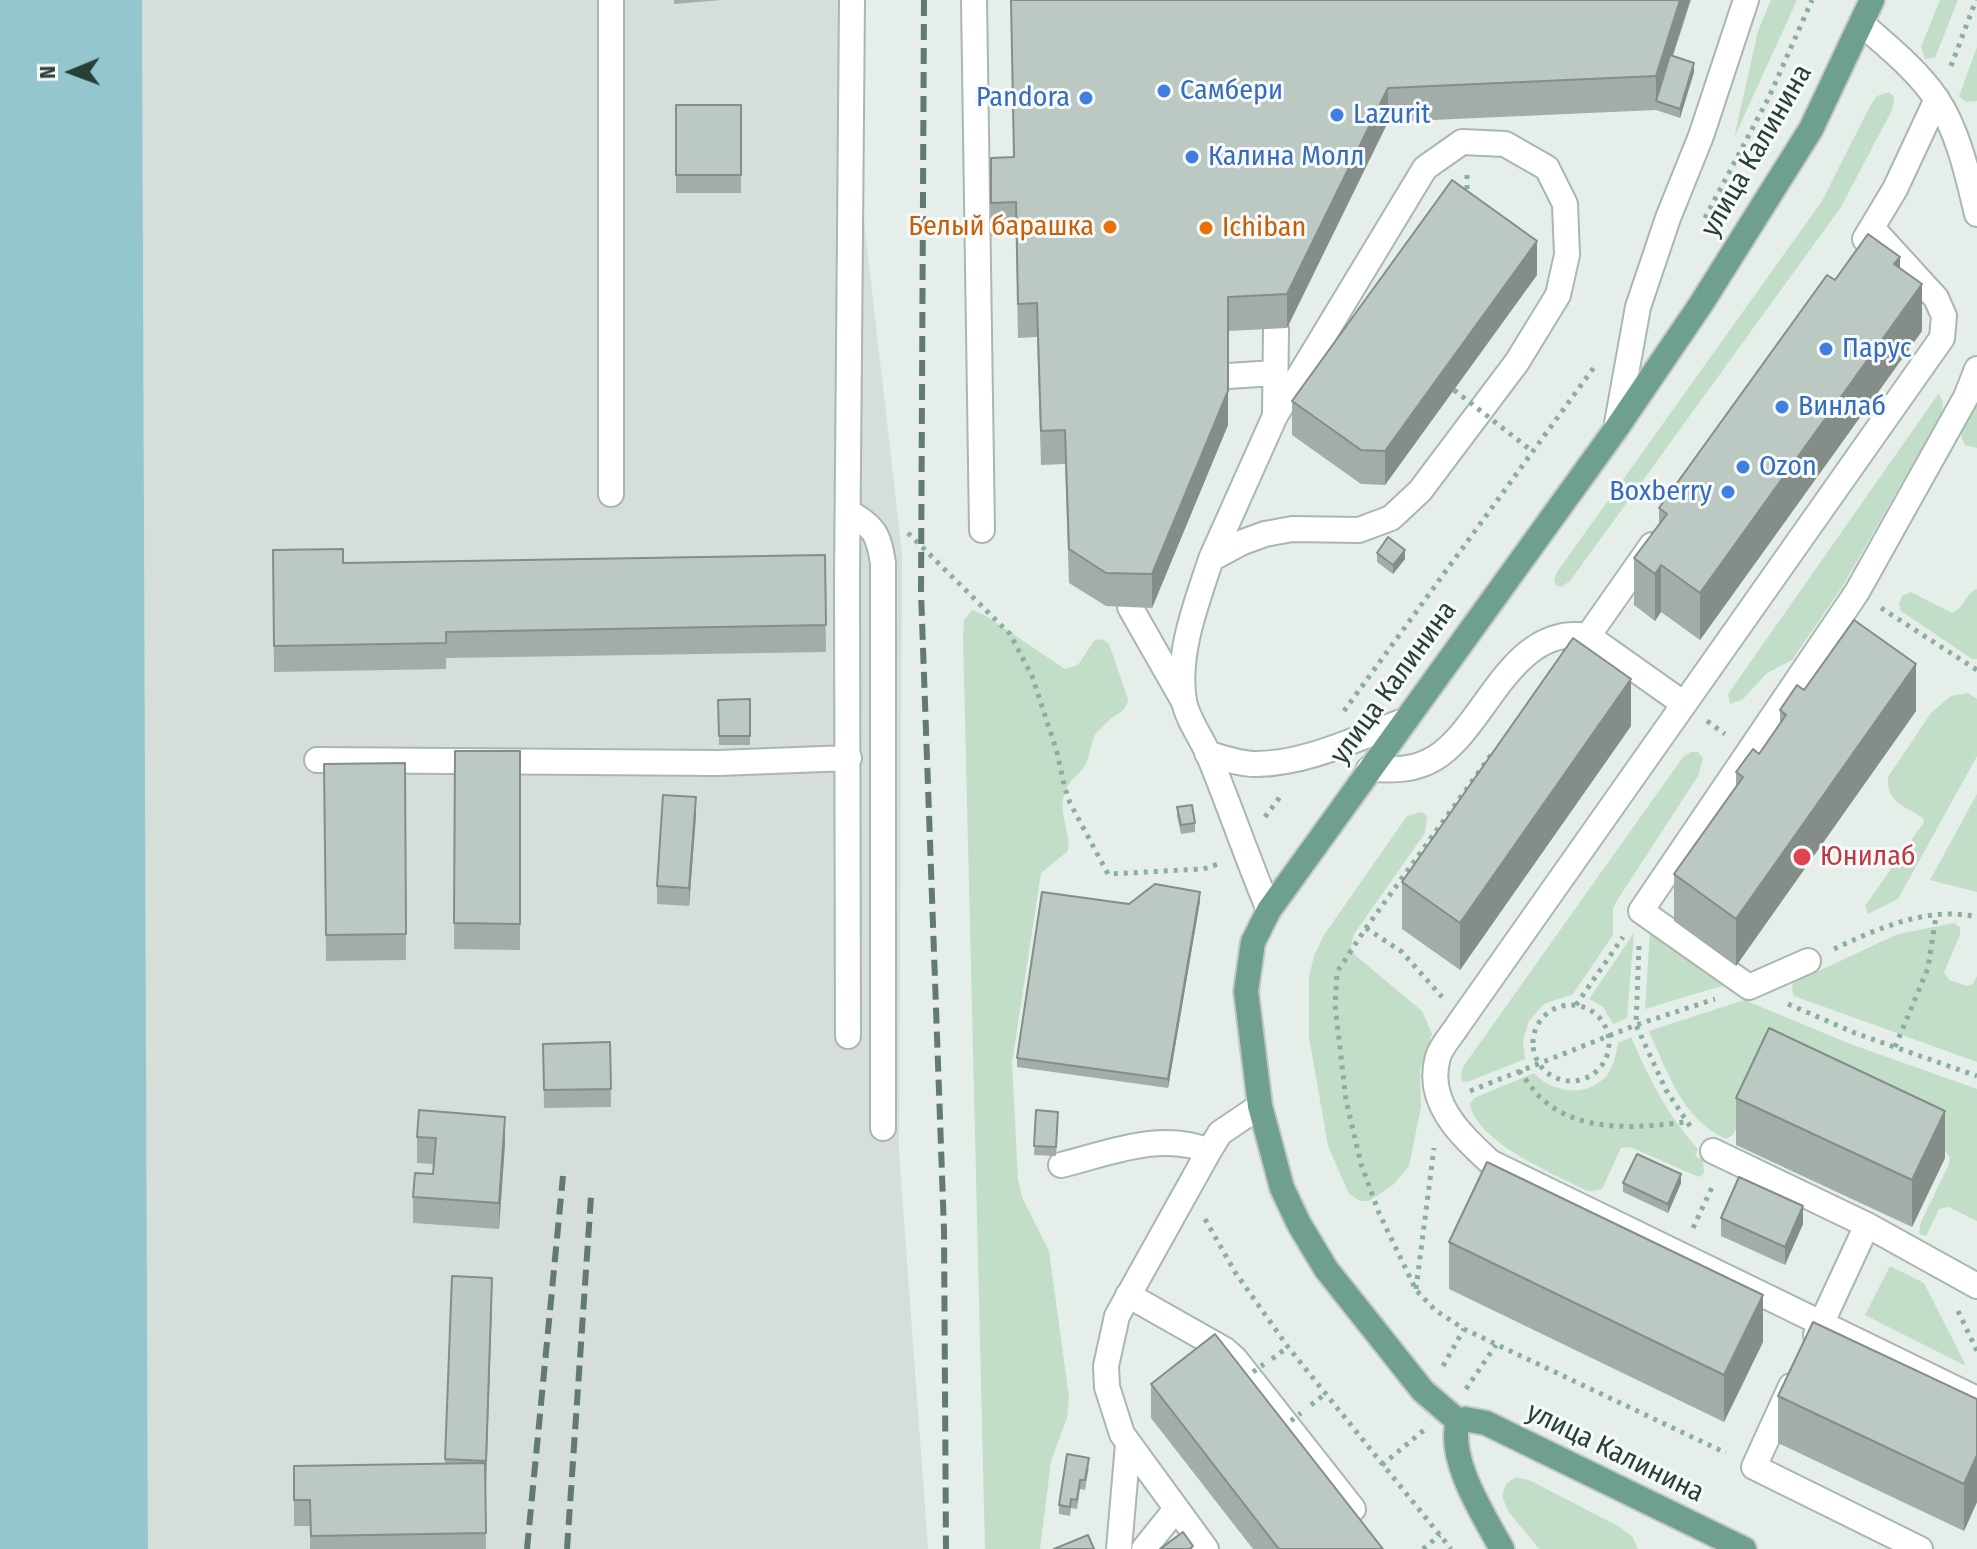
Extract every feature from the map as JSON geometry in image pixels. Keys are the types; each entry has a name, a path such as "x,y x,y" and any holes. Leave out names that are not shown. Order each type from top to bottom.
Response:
{"main road":[{"name":"улица Калинина","path":"1744,1549 1718,1542 1486,1423 1458,1421 1423,1391 1326,1269 1282,1188 1260,1106 1246,991 1253,942 1269,910 1616,429 1701,304 1811,129 1872,0"},
{"path":"1458,1421 1455,1431 1461,1466 1477,1504 1502,1549"}],"street":[{"path":"611,0 611,494"},
{"path":"848,1036 852,0"},
{"path":"974,0 982,530"},
{"path":"1616,429 1638,307 1668,218 1701,136 1746,0"},
{"path":"1862,24 1914,70 1937,99 1955,138 1977,214"},
{"path":"1855,254 1873,229 1902,176 1937,99"},
{"path":"1184,703 1187,642 1195,606 1211,559 1275,416 1425,168 1462,142 1505,144 1547,168 1565,204 1567,255 1558,295 1517,362 1420,491 1391,518 1359,530 1292,529 1265,534 1211,559"},
{"path":"1873,229 1936,298 1944,316 1942,338 1458,1025 1438,1055 1436,1081 1440,1103 1457,1131 1490,1162 1977,1399"},
{"path":"1275,416 1276,329"},
{"path":"1808,961 1749,987 1641,911 1857,592 1966,397 1977,369"},
{"path":"1228,376 1275,373"},
{"path":"848,512 871,526 880,540 883,563 883,1128"},
{"path":"1588,636 1668,521"},
{"path":"1130,607 1184,703 1207,753 1269,910"},
{"path":"1829,634 1851,650"},
{"path":"1369,769 1401,771 1435,758 1449,747 1512,668 1530,652 1559,636 1588,636 1684,704"},
{"path":"1207,753 1236,762 1255,764 1280,761 1313,753 1404,721"},
{"path":"317,760 719,763 849,758"},
{"path":"1206,1549 1128,1444 1110,1400 1106,1366 1117,1316 1209,1151 1220,1133 1260,1106"},
{"path":"1061,1165 1165,1141 1209,1151"},
{"path":"1713,1151 1867,1225 1977,1286"},
{"path":"1867,1225 1754,1467 1920,1549"},
{"path":"1128,1295 1225,1350 1235,1359 1353,1509"},
{"path":"1119,1549 1128,1444"},
{"path":"1144,1549 1176,1509"}],"path":[{"path":"1704,220 1769,97 1812,0"},
{"path":"1937,99 1976,0"},
{"path":"900,526 1010,634 1021,652 1048,722 1070,803 1108,874 1203,869 1232,859 1242,848 1603,355"},
{"path":"1454,390 1532,451"},
{"path":"1857,592 1977,670"},
{"path":"1497,747 1337,972 1336,1026 1346,1100 1361,1164 1379,1213 1416,1290 1435,1310 1464,1329 1754,1467"},
{"path":"1576,1005 1641,911"},
{"path":"1641,911 1636,1025 1666,1090 1685,1122 1713,1151 1714,1181 1681,1255"},
{"path":"1808,961 1891,923 1959,913 1977,917"},
{"path":"1895,1047 1928,968 1936,916"},
{"path":"1366,928 1402,952 1438,991 1458,1025"},
{"path":"1500,1078 1636,1025 1749,987 1855,1033 1977,1076"},
{"path":"1576,1005 1597,1015 1609,1036 1606,1058 1590,1076 1568,1081 1556,1078 1539,1063 1533,1052 1532,1040 1535,1028 1552,1009 1576,1005"},
{"path":"1519,1071 1540,1098 1570,1116 1605,1125 1642,1127 1685,1122"},
{"path":"1416,1290 1440,1103"},
{"path":"1195,1180 1206,1220 1235,1272 1288,1347 1451,1549"},
{"path":"1445,1365 1464,1329"},
{"path":"1473,1381 1497,1344"},
{"path":"1242,1380 1264,1364"},
{"path":"1280,1430 1301,1413"},
{"path":"1423,1549 1440,1535"}],"shaded area":[{"path":"142,0 839,0 902,554 899,1151 928,1549 148,1549"}],"green space":[{"path":"1771,0 1797,0 1734,138 1758,31"},
{"path":"1940,0 1958,0 1935,58 1925,59 1921,47"},
{"path":"1977,47 1977,101 1966,102 1959,96"},
{"path":"1889,92 1894,97 1893,108 1841,207 1570,581 1561,587 1556,585 1554,579 1557,572 1822,201 1870,106 1877,96"},
{"path":"1939,393 1943,403 1942,413 1842,587 1792,660 1767,673 1742,700 1730,704 1728,694"},
{"path":"1977,397 1977,448 1965,445 1961,432"},
{"path":"1977,589 1977,659 1972,659 1901,611 1899,603 1902,596 1911,592 1952,613"},
{"path":"972,610 986,616 1065,669 1078,665 1094,641 1102,639 1109,644 1128,699 1123,710 1095,735 1087,761 1063,798 1068,851 1041,873 1012,1063 1018,1179 1022,1197 1049,1251 1069,1397 1067,1418 1051,1461 1040,1549 985,1549 963,636 964,620"},
{"path":"1968,693 1977,699 1977,756 1898,899 1868,914 1865,906 1924,822 1923,818 1893,798 1888,777 1931,713 1951,696"},
{"path":"1698,752 1703,758 1698,776 1618,899 1613,908 1613,935 1573,994 1544,1004 1529,1021 1523,1041 1525,1059 1467,1082 1462,1081 1467,1061 1683,757"},
{"path":"1977,794 1977,892 1930,880"},
{"path":"1422,812 1427,816 1425,833 1354,934 1351,947 1355,955 1422,1011 1432,1034 1420,1070 1421,1107 1409,1166 1394,1184 1369,1201 1360,1201 1349,1194 1328,1146 1309,1037 1309,977 1324,935 1407,816"},
{"path":"1954,923 1960,927 1960,935 1944,972 1949,980 1967,986 1973,984 1977,976 1977,1062 1794,996 1793,983 1898,934"},
{"path":"1650,931 1725,985 1645,1009"},
{"path":"1634,933 1627,1018 1613,1024 1603,1007 1589,999"},
{"path":"1744,1000 1853,1045 1977,1089 1977,1221 1949,1207 1939,1209 1926,1236 1919,1234 1921,1222 1949,1164 1950,1158 1946,1152 1771,1070 1764,1071 1733,1135 1726,1139 1698,1120 1678,1093 1649,1031"},
{"path":"1631,1037 1660,1096 1698,1149 1695,1156 1703,1160 1704,1173 1699,1177 1630,1147 1621,1148 1602,1189 1587,1190 1510,1150 1496,1140 1475,1116 1470,1104 1474,1098 1534,1073 1561,1089 1591,1087 1608,1074 1618,1043"},
{"path":"1890,1266 1924,1283 1966,1366 1865,1315"},
{"path":"1516,1477 1531,1481 1618,1526 1632,1536 1638,1549 1539,1549 1508,1511 1502,1496 1506,1484"}],"water":[{"path":"0,0 142,0 148,1549 0,1549"}],"building":[{"name":"Калина Молл","path":"1011,0 1680,0 1656,76 1388,88 1287,294 1228,297 1228,391 1152,574 1106,573 1069,549 1065,430 1041,431 1037,303 1018,304 1016,202 991,203 991,158 1014,157"},
{"path":"1670,55 1694,63 1680,109 1656,101"},
{"path":"676,105 741,105 741,175 676,175"},
{"path":"1452,180 1537,241 1385,451 1361,450 1292,401"},
{"path":"1868,234 1900,257 1894,264 1922,284 1700,593 1661,565 1655,574 1634,558 1667,514 1659,508 1827,275 1835,280"},
{"path":"1388,537 1405,550 1393,565 1377,553"},
{"path":"343,549 343,563 825,555 826,625 446,632 446,643 274,646 273,550"},
{"path":"1854,620 1916,664 1736,919 1674,874 1743,777 1736,772 1753,749 1759,754 1786,715 1780,710 1797,685 1804,690"},
{"path":"1573,638 1631,679 1460,923 1402,882"},
{"path":"750,699 750,736 719,736 718,700"},
{"path":"455,751 520,751 520,924 454,923"},
{"path":"405,763 406,934 326,935 324,764"},
{"path":"663,795 696,797 689,888 657,886"},
{"path":"1192,805 1195,823 1181,825 1177,807"},
{"path":"1155,884 1200,892 1168,1079 1017,1058 1042,892 1129,904"},
{"path":"1769,1028 1945,1111 1912,1180 1736,1098"},
{"path":"610,1042 611,1089 544,1090 543,1044"},
{"path":"419,1110 505,1117 499,1203 413,1197 415,1173 433,1174 436,1138 417,1137"},
{"path":"1036,1110 1058,1112 1056,1147 1034,1146"},
{"path":"1637,1154 1681,1174 1668,1204 1623,1183"},
{"path":"1487,1162 1763,1295 1724,1375 1449,1242"},
{"path":"1739,1177 1803,1206 1785,1247 1721,1218"},
{"path":"452,1276 492,1278 486,1461 445,1459"},
{"path":"1813,1322 1977,1399 1977,1455 1964,1484 1778,1396"},
{"path":"1215,1334 1383,1549 1279,1549 1151,1384"},
{"path":"1067,1454 1089,1458 1085,1480 1080,1480 1077,1500 1071,1499 1070,1507 1059,1505"},
{"path":"485,1463 486,1533 311,1536 310,1500 294,1500 294,1466"},
{"path":"1183,1532 1193,1546 1190,1549 1160,1549"},
{"path":"1088,1535 1094,1549 1054,1549"}],"railway":[{"path":"924,0 921,592 944,1230 946,1549"},
{"path":"527,1549 563,1176"},
{"path":"567,1549 591,1197"}],"place":[{"name":"Самбери","path":"1164,91"},
{"name":"Pandora","path":"1086,98"},
{"name":"Lazurit","path":"1337,115"},
{"name":"Калина Молл","path":"1192,157"},
{"name":"Белый барашка","path":"1110,227"},
{"name":"Ichiban","path":"1206,228"},
{"name":"Парус","path":"1826,349"},
{"name":"Винлаб","path":"1782,407"},
{"name":"Ozon","path":"1743,467"},
{"name":"Boxberry","path":"1728,492"},
{"name":"Юнилаб","path":"1802,857"}]}
